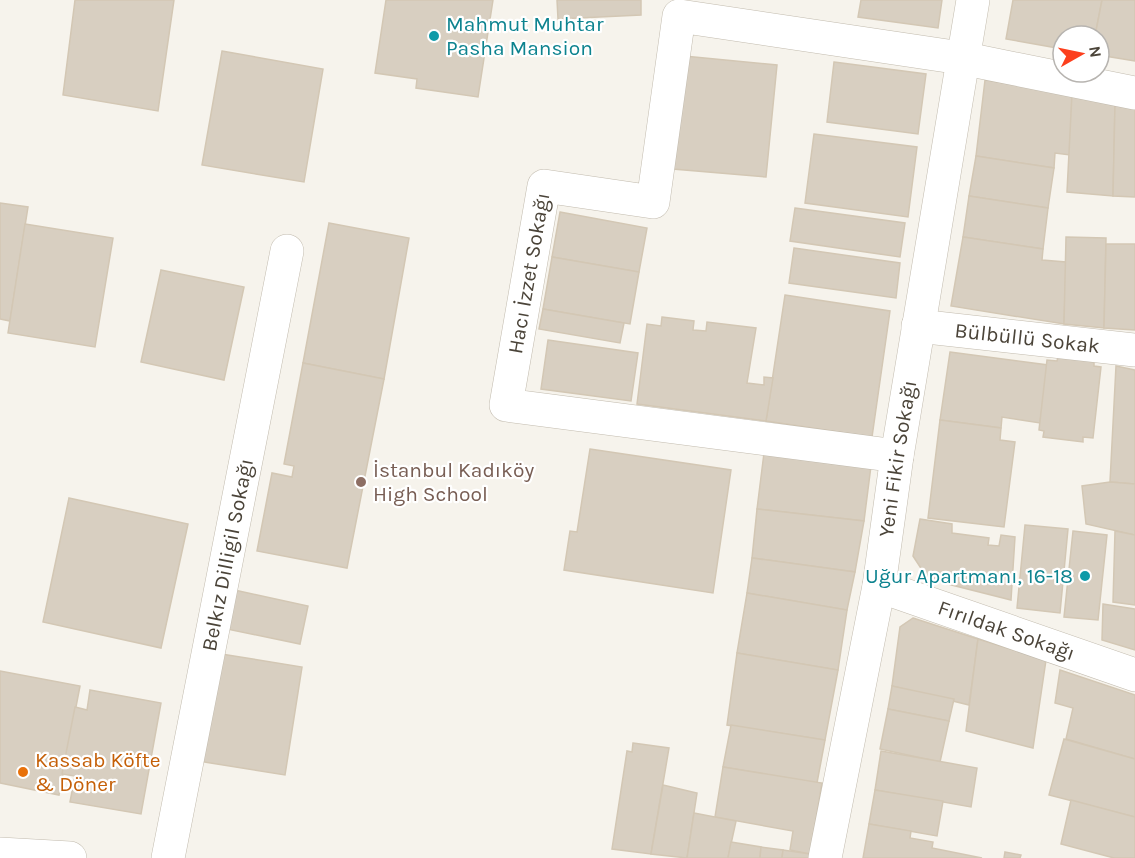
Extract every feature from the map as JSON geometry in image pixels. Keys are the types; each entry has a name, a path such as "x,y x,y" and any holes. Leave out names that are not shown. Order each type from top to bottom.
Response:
{"street":[{"name":"Yeni Fikir Sokağı","path":"825,858 879,586 897,456 961,58 973,0"},
{"name":"Hacı İzzet Sokağı","path":"897,456 506,405 544,186 653,202 679,16 961,58"},
{"path":"961,58 1135,93"},
{"name":"Belkız Dilligil Sokağı","path":"168,858 287,251"},
{"name":"Bülbüllü Sokak","path":"918,326 1135,350"},
{"name":"Fırıldak Sokağı","path":"879,586 1135,675"},
{"path":"0,854 70,858"}],"building":[{"path":"75,0 174,0 158,111 63,95"},
{"name":"Mahmut Muhtar Pasha Mansion","path":"386,0 493,0 478,97 416,88 417,79 375,73"},
{"path":"557,0 641,0 641,15 558,19"},
{"path":"861,0 942,0 938,28 858,17"},
{"path":"1013,0 1102,0 1097,24 1051,24 1051,47 1006,39"},
{"path":"1102,0 1135,0 1135,61 1111,57 1111,24 1097,24"},
{"path":"222,51 323,69 304,182 202,165"},
{"path":"684,56 777,65 766,177 673,169"},
{"path":"834,62 926,74 918,134 827,122"},
{"path":"985,80 1072,94 1070,155 1055,153 1054,168 976,156"},
{"path":"1072,94 1115,104 1113,196 1067,192"},
{"path":"1115,104 1135,109 1135,197 1113,196"},
{"path":"814,134 917,147 908,217 805,203"},
{"path":"976,156 1054,168 1048,208 969,196"},
{"path":"969,196 1048,208 1043,249 963,237"},
{"path":"0,203 28,207 10,321 0,319"},
{"path":"795,208 905,223 900,257 790,241"},
{"path":"560,212 647,228 639,272 552,257"},
{"path":"329,223 409,238 384,379 303,363"},
{"path":"25,224 113,238 95,347 8,333"},
{"path":"963,237 1043,249 1042,260 1066,262 1064,324 951,306"},
{"path":"1066,237 1106,238 1104,328 1064,324"},
{"path":"1106,244 1135,244 1135,330 1104,328"},
{"path":"794,248 900,263 896,298 789,283"},
{"path":"552,257 639,272 630,324 543,309"},
{"path":"161,270 244,287 224,380 141,362"},
{"path":"785,295 890,311 872,437 766,421"},
{"path":"543,309 624,323 620,343 539,329"},
{"path":"662,317 694,321 693,330 706,331 707,322 756,328 747,383 764,385 764,377 773,378 766,421 637,404 647,324 661,326"},
{"path":"548,340 638,353 631,401 541,389"},
{"path":"950,352 1048,365 1040,423 1002,417 1001,428 940,420"},
{"path":"1058,357 1094,361 1094,366 1101,367 1093,438 1083,437 1083,442 1043,437 1044,431 1039,430 1047,360 1057,361"},
{"path":"303,363 384,379 347,568 257,551 272,473 292,477 294,466 284,464"},
{"path":"1116,366 1135,370 1135,484 1110,482"},
{"path":"940,420 1001,428 1000,440 1015,442 1004,527 928,518"},
{"path":"590,449 731,470 713,593 564,570 570,531 577,532"},
{"path":"764,453 871,466 864,521 757,509"},
{"path":"1110,482 1135,484 1135,535 1086,524 1082,486"},
{"path":"69,498 188,524 161,648 43,622"},
{"path":"757,509 864,521 855,572 752,558"},
{"path":"920,519 952,524 952,533 989,538 988,545 999,546 1001,535 1015,537 1011,600 928,579 913,556"},
{"path":"1025,525 1068,529 1060,613 1017,608"},
{"name":"Uğur Apartmanı, 16-18","path":"1073,531 1107,535 1098,620 1064,617"},
{"path":"1115,531 1135,535 1135,605 1113,602"},
{"path":"752,558 855,572 847,610 747,593"},
{"path":"230,589 308,606 300,644 222,628"},
{"path":"747,593 847,610 838,670 737,653"},
{"path":"1103,604 1135,609 1135,650 1102,640"},
{"path":"913,618 978,639 969,705 892,686 900,627"},
{"path":"978,639 1046,660 1033,748 966,731"},
{"path":"215,653 302,667 285,775 198,761"},
{"path":"737,653 838,670 825,740 727,725"},
{"path":"1060,670 1135,695 1135,759 1066,739 1073,708 1055,703"},
{"path":"0,671 80,686 59,795 0,783"},
{"path":"892,686 954,699 949,721 888,709"},
{"path":"90,690 161,703 141,814 70,802 75,776 62,774 75,707 87,710"},
{"path":"888,709 949,721 940,762 880,749"},
{"path":"731,725 825,740 817,783 723,767"},
{"path":"1064,739 1135,759 1135,817 1049,795"},
{"path":"633,743 669,748 651,854 612,849 627,751 632,752"},
{"path":"881,751 977,768 971,807 875,790"},
{"path":"723,767 822,783 810,854 790,850 793,831 715,817"},
{"path":"663,785 697,793 687,858 651,854"},
{"path":"875,790 943,801 937,836 869,824"},
{"path":"1071,800 1135,817 1135,858 1114,858 1061,844"},
{"path":"694,813 736,821 728,858 687,858"},
{"path":"869,824 911,831 910,838 933,842 932,848 982,858 863,858"},
{"path":"731,842 761,847 760,858 728,858"},
{"path":"761,847 783,850 782,858 760,858"},
{"path":"783,850 810,854 809,858 782,858"},
{"path":"1005,852 1021,855 1020,858 1004,858"}],"place":[{"name":"Mahmut Muhtar Pasha Mansion","path":"434,36"},
{"name":"İstanbul Kadıköy High School","path":"361,482"},
{"name":"Uğur Apartmanı, 16-18","path":"1085,576"},
{"name":"Kassab Köfte & Döner","path":"23,772"}]}
